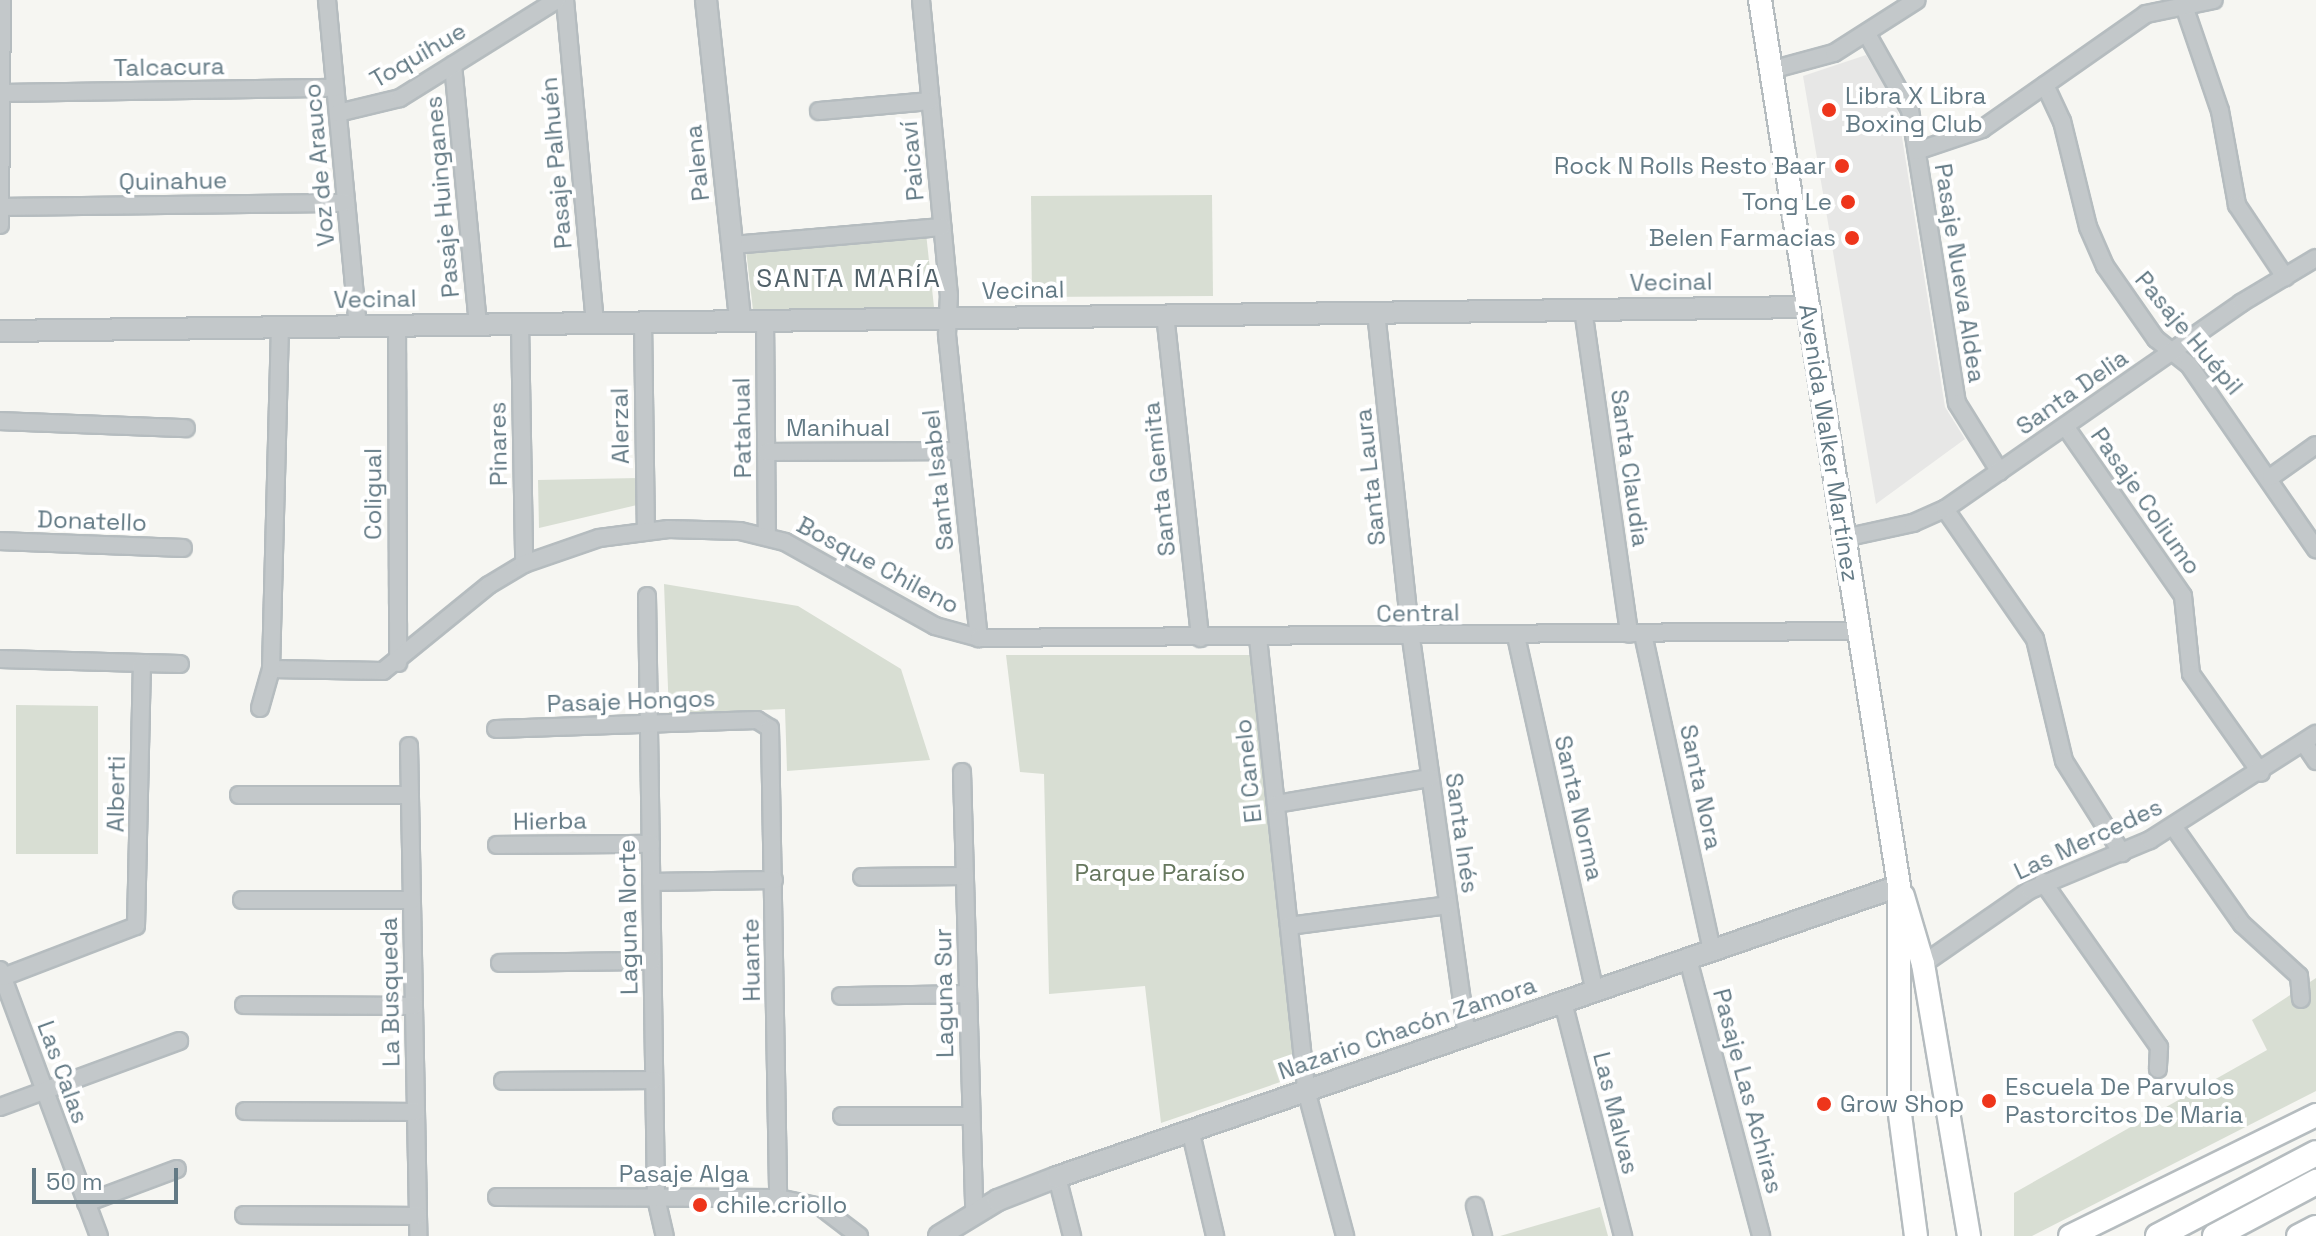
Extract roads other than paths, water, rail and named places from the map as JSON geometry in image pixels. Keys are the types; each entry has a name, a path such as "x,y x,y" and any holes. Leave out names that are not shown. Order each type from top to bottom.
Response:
{"main road":[{"name":"Avenida Walker Martínez","path":"1760,0 1899,886 1923,964 1969,1236"},
{"name":"Avenida Walker Martínez","path":"1899,886 1899,1107 1916,1236"},
{"path":"2070,1236 2316,1115"},
{"path":"2158,1236 2316,1153"},
{"path":"2215,1236 2316,1182"}],"street":[{"path":"0,225 2,0"},
{"name":"Toquihue","path":"338,113 385,105 557,0"},
{"name":"Pasaje Palhuén","path":"565,0 595,322"},
{"name":"Palena","path":"706,0 740,320"},
{"name":"Paicaví","path":"921,0 948,317"},
{"path":"1771,70 1820,59 1867,34 1917,0"},
{"path":"1917,151 1969,136 2135,19 2183,2 2214,0"},
{"path":"2183,2 2220,111 2237,205 2285,277"},
{"name":"Voz de Arauco","path":"332,3 335,88 358,325"},
{"name":"Pasaje Nueva Aldea","path":"1867,34 1906,99 1917,151 1954,392 1965,421 2000,472"},
{"name":"Pasaje Huinganes","path":"453,65 478,324"},
{"name":"Pasaje Huépil","path":"2045,85 2068,138 2095,248 2156,339 2189,365 2271,477 2316,549"},
{"name":"Talcacura","path":"3,93 335,88"},
{"path":"819,111 931,101"},
{"name":"Quinahue","path":"0,207 346,203"},
{"path":"732,245 942,227"},
{"name":"Santa Delia","path":"1844,538 1898,528 1945,509 2173,351 2316,258"},
{"name":"Vecinal","path":"0,331 1807,307"},
{"name":"Santa Claudia","path":"1583,309 1636,634"},
{"name":"Santa Laura","path":"1376,312 1411,638"},
{"name":"Santa Gemita","path":"1165,314 1200,638"},
{"name":"Santa Isabel","path":"948,317 979,638"},
{"name":"Patahual","path":"765,319 767,537"},
{"name":"Alerzal","path":"643,321 646,531"},
{"name":"Pinares","path":"520,323 524,564"},
{"name":"Coligual","path":"397,325 398,663"},
{"path":"260,708 271,669 280,327"},
{"path":"0,421 186,428"},
{"name":"Pasaje Coliumo","path":"2065,426 2180,590 2188,611 2191,674 2261,773"},
{"path":"2271,477 2316,445"},
{"name":"Manihual","path":"766,452 959,451"},
{"path":"1945,509 2035,639 2064,761 2122,853"},
{"name":"Bosque Chileno","path":"271,669 364,675 398,663 489,585 524,564 576,545 646,531 715,528 767,537 825,560 945,631 979,638"},
{"name":"Donatello","path":"0,541 183,548"},
{"name":"Laguna Norte","path":"647,596 656,1198 665,1236"},
{"name":"Central","path":"979,638 1411,638 1859,631"},
{"name":"Santa Nora","path":"1636,634 1712,951"},
{"name":"Santa Norma","path":"1516,636 1595,991"},
{"name":"El Canelo","path":"1258,638 1306,1090 1345,1236"},
{"name":"Santa Inés","path":"1411,638 1467,1035"},
{"path":"0,659 180,664"},
{"name":"Alberti","path":"1,973 136,926 142,663"},
{"name":"Pasaje Hongos","path":"496,729 767,723"},
{"name":"Huante","path":"767,723 774,880 778,1198"},
{"path":"2310,738 2316,761"},
{"name":"Las Mercedes","path":"1923,964 2043,882 2122,853 2173,826 2261,773 2310,738"},
{"name":"La Busqueda","path":"409,746 418,1236"},
{"name":"Laguna Sur","path":"962,772 974,1213"},
{"path":"1276,804 1430,778"},
{"path":"239,795 410,795"},
{"path":"2173,826 2242,924 2299,976 2301,999"},
{"name":"Hierba","path":"497,845 651,844"},
{"path":"862,877 965,876"},
{"path":"651,882 774,880"},
{"path":"2043,882 2159,1047 2158,1069"},
{"name":"Nazario Chacón Zamora","path":"939,1236 974,1213 1057,1177 1899,886"},
{"path":"242,900 412,900"},
{"path":"1289,926 1448,905"},
{"name":"Pasaje Las Achiras","path":"1688,959 1761,1236"},
{"path":"500,963 652,961"},
{"name":"Las Calas","path":"1,973 99,1236"},
{"path":"841,996 968,994"},
{"name":"Las Malvas","path":"1563,1002 1623,1236"},
{"path":"244,1005 414,1006"},
{"path":"0,1107 179,1041"},
{"path":"503,1081 654,1080"},
{"path":"245,1111 416,1112"},
{"path":"842,1116 971,1116"},
{"path":"1190,1129 1215,1236"},
{"path":"86,1203 177,1169"},
{"path":"1057,1177 1072,1236"},
{"name":"Pasaje Alga","path":"497,1197 778,1198 821,1207 859,1236"},
{"path":"1475,1206 1483,1236"},
{"path":"244,1215 418,1216"}],"place":[{"name":"Libra X Libra Boxing Club","path":"1829,110"},
{"name":"Rock N Rolls Resto Baar","path":"1842,166"},
{"name":"Tong Le","path":"1848,202"},
{"name":"Belen Farmacias","path":"1852,238"},
{"name":"Escuela De Parvulos Pastorcitos De Maria","path":"1989,1101"},
{"name":"Grow Shop","path":"1824,1104"},
{"name":"chile.criollo","path":"700,1205"}],"district":[{"name":"SANTA MARÍA","path":"849,279"}],"park label":[{"name":"Parque Paraíso","path":"1160,873"}]}
